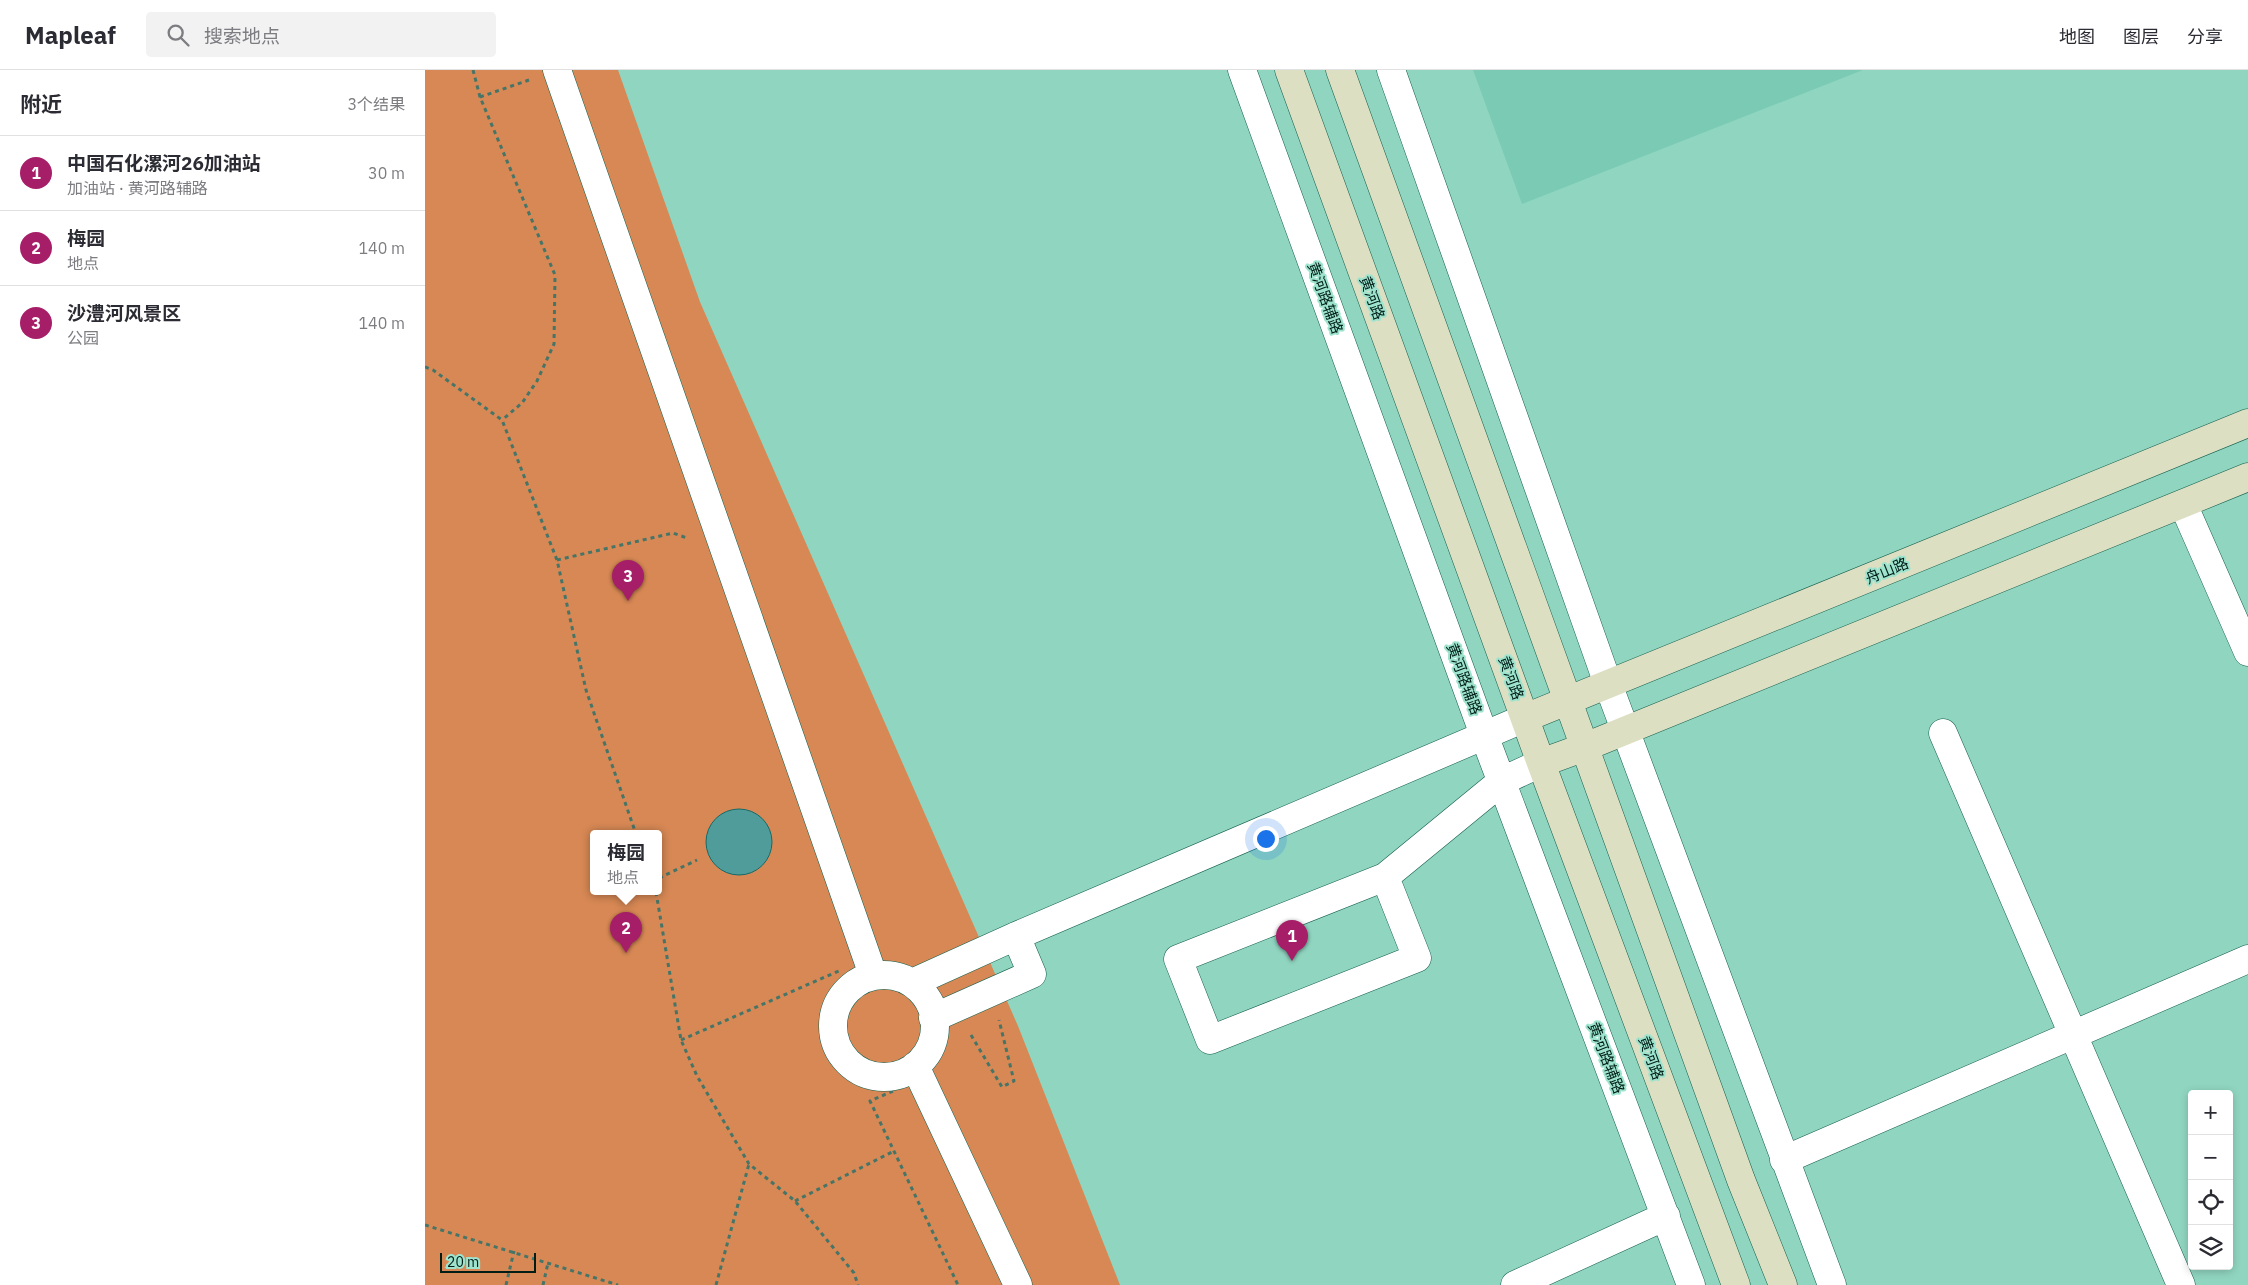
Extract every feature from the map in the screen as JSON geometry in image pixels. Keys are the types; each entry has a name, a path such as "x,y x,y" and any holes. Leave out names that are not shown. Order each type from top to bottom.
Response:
{"main road":[{"name":"黄河路","path":"1289,70 1541,763 1736,1285"},
{"path":"1340,70 1741,1180 1783,1285"},
{"name":"舟山路","path":"1525,718 2248,424"},
{"path":"1541,763 1585,747 2248,477"}],"street":[{"path":"557,70 725,551 865,978"},
{"name":"黄河路辅路","path":"1241,70 1484,735 1691,1285"},
{"path":"1391,70 1609,684 1784,1160 1832,1285"},
{"path":"2183,504 2248,652"},
{"path":"912,983 1016,936 1525,718"},
{"path":"1943,733 2181,1285"},
{"path":"1385,877 1417,958 1210,1040 1178,959 1385,877 1502,781 1541,763"},
{"path":"1016,936 1032,974 945,1013 935,1030 931,1044 918,1072 1018,1285"},
{"path":"1784,1160 2248,959"},
{"path":"918,1072 884,1077 868,1074 853,1067 841,1054 834,1039 832,1022 836,1006 845,992 865,978 887,974 900,977 912,983 922,992 929,1003 945,1013"},
{"path":"1515,1285 1666,1216"}],"path":[{"path":"473,70 480,97 555,275 554,344 537,381 523,403 502,420"},
{"path":"480,97 557,70"},
{"path":"425,367 433,370 502,420 557,560 586,690 635,830"},
{"path":"557,560 673,534 725,551"},
{"path":"662,877 697,860"},
{"path":"657,895 681,1040 697,1076 749,1164 795,1201 853,1273 857,1285"},
{"path":"681,1040 842,970 865,978"},
{"path":"945,1013 1001,1087 1014,1082 999,1016"},
{"path":"918,1072 870,1101 958,1285"},
{"path":"795,1201 894,1152"},
{"path":"716,1285 749,1164"},
{"path":"425,1225 514,1251 618,1285"},
{"path":"506,1285 514,1251"},
{"path":"543,1285 549,1262"}],"shaded area":[{"path":"425,70 618,70 700,302 1018,1026 1120,1285 425,1285"},
{"path":"1473,70 1863,70 1522,204"}],"building":[{"path":"739,809 752,811 767,824 770,829 772,842 770,855 757,870 752,873 739,875 726,873 711,860 708,855 706,842 708,829 721,814 726,811"}],"place":[{"name":"沙澧河风景区","path":"628,601"},
{"name":"梅园","path":"626,953"},
{"name":"中国石化漯河26加油站","path":"1292,961"}]}
